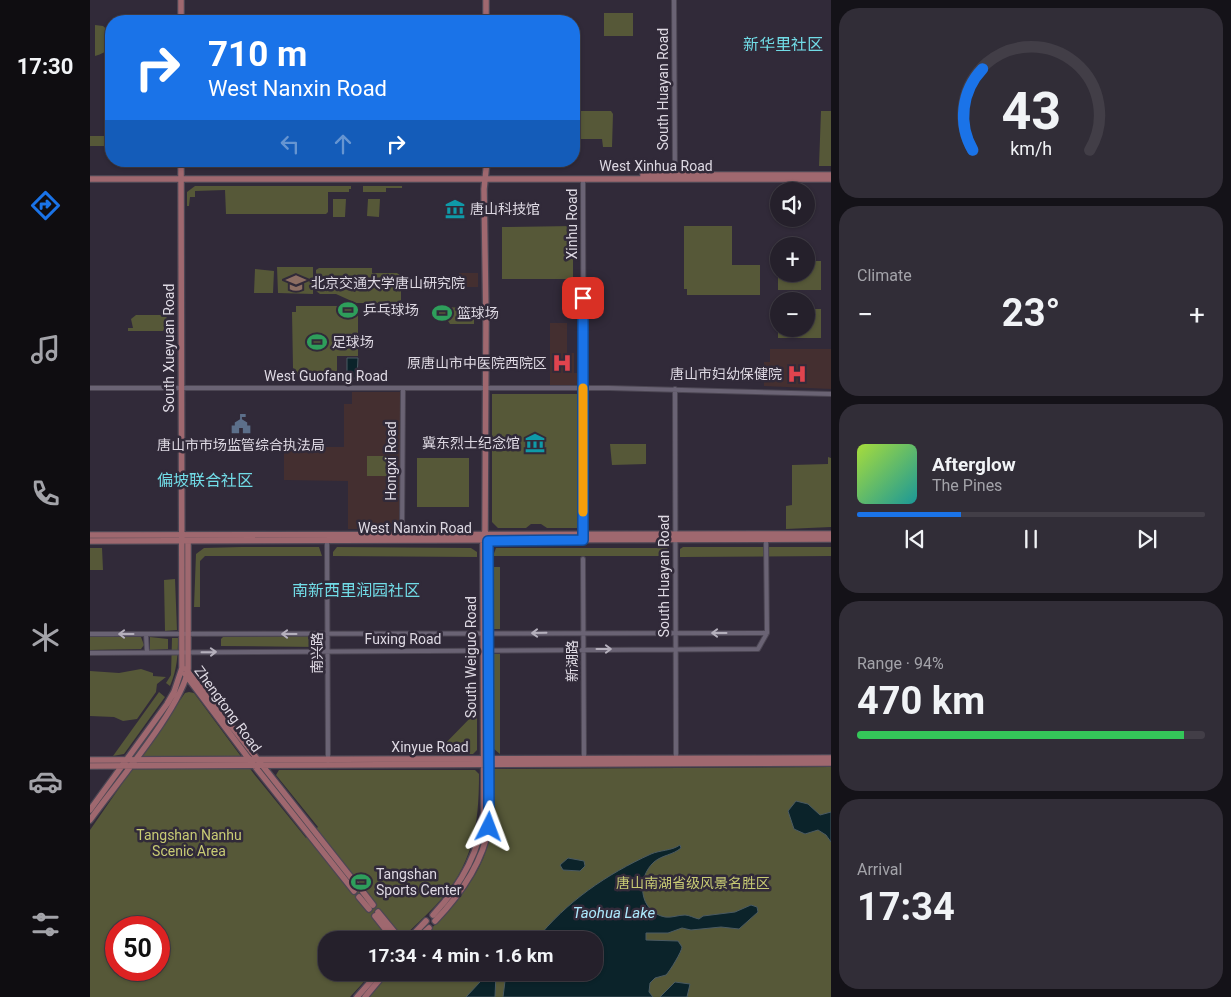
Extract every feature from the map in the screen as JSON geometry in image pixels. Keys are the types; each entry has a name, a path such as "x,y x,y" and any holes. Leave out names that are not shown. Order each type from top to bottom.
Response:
{"main road":[{"path":"181,0 181,15"},
{"path":"486,0 486,15"},
{"name":"South Xueyuan Road","path":"90,820 167,704 185,668 181,167"},
{"name":"South Weiguo Road","path":"434,918 458,885 477,845 483,820 487,762 485,539 487,167"},
{"name":"West Xinhua Road","path":"486,177 583,179 810,175 817,171 831,173"},
{"name":"West Xinhua Road","path":"90,177 675,177 820,179 831,181"},
{"path":"812,537 831,532"},
{"name":"West Nanxin Road","path":"90,541 402,534 485,539"},
{"name":"West Nanxin Road","path":"90,535 184,539 327,541 583,537 766,540 812,537"},
{"path":"812,537 831,541"},
{"name":"West Nanxin Road","path":"675,538 812,537"},
{"name":"Zhengtong Road","path":"185,668 187,676 249,759"},
{"name":"Zhengtong Road","path":"185,668 255,762 356,888"},
{"name":"South Xueyuan Road","path":"90,810 175,702 187,676"},
{"name":"Xinyue Road","path":"742,761 831,758"},
{"name":"Xinyue Road","path":"90,766 249,759 255,762"},
{"name":"Xinyue Road","path":"90,760 128,763 675,761 831,763"},
{"name":"Zhengtong Road","path":"255,762 262,766 307,827"},
{"name":"Xinyue Road","path":"262,766 328,762"},
{"path":"361,895 371,907"},
{"path":"388,931 377,914 393,931"},
{"path":"420,931 428,925 423,931"},
{"path":"357,997 370,981"},
{"path":"365,997 378,981"}],"street":[{"name":"South Huayan Road","path":"674,0 675,177"},
{"name":"Xinhu Road","path":"583,179 583,537"},
{"name":"West Guofang Road","path":"90,388 583,388 831,394"},
{"name":"Hongxi Road","path":"402,534 403,388"},
{"name":"South Huayan Road","path":"675,389 675,761"},
{"path":"766,540 767,633"},
{"name":"南兴路","path":"327,541 328,762"},
{"name":"新湖路","path":"583,559 584,762"},
{"name":"Fuxing Road","path":"90,634 767,633 758,649 328,650 90,653"},
{"path":"146,634 146,652"}],"shaded area":[{"path":"459,273 478,273 478,287 459,287"},
{"name":"原唐山市中医院西院区","path":"550,323 567,323 567,353 574,353 574,373 581,373 581,382 578,385 550,385"},
{"name":"唐山市妇幼保健院","path":"770,349 831,349 831,389 764,386 764,362 770,362"},
{"path":"352,392 401,392 399,529 348,529 348,481 284,480 284,440 304,440 305,447 344,447 344,404 352,404"}],"green space":[{"path":"604,13 633,13 633,36 604,36"},
{"path":"95,25 103,26 105,28 105,52 95,56"},
{"path":"580,111 611,111 613,114 612,147 603,147 602,139 580,139"},
{"path":"821,111 831,111 831,166 819,166"},
{"path":"90,136 105,136 105,146 90,146"},
{"path":"195,186 351,186 351,189 349,189 349,192 328,192 328,212 326,214 226,214 225,190 195,191 195,197 190,197 189,206 187,206 187,192"},
{"path":"363,186 402,186 402,188 386,188 386,192 363,192"},
{"path":"333,199 346,199 345,217 333,217"},
{"path":"368,199 380,199 379,217 367,216"},
{"path":"573,226 573,279 502,279 502,227"},
{"path":"684,226 732,226 732,265 760,265 760,295 687,295 687,289 684,289"},
{"path":"815,261 821,261 821,290 778,290 778,282 815,282"},
{"path":"277,267 313,267 313,294 278,293"},
{"path":"319,268 372,268 372,273 397,273 401,276 401,300 398,303 356,303 336,294 320,294 316,291 316,270"},
{"path":"255,269 274,271 273,293 254,293"},
{"path":"296,306 358,306 358,356 337,356 337,379 300,379 293,368 292,312 296,312"},
{"path":"439,307 474,308 474,324 450,324 446,318 439,318"},
{"path":"815,309 821,309 821,338 778,338 815,337"},
{"path":"136,315 164,315 168,319 168,327 163,331 128,331 128,328 133,328 131,319"},
{"path":"492,394 579,394 579,528 547,528 541,524 531,524 526,528 498,528 492,522"},
{"path":"610,444 646,444 646,464 612,465"},
{"path":"367,456 388,456 388,476 367,476"},
{"path":"828,457 831,458 831,527 786,529 786,506 792,505 792,465 828,464"},
{"path":"417,458 469,458 469,507 417,507"},
{"path":"319,547 322,556 205,556 200,561 200,607 194,607 196,554 204,548"},
{"path":"337,547 471,548 477,552 477,557 333,556 333,552"},
{"path":"683,547 831,547 831,556 680,557 680,549"},
{"path":"90,548 102,548 103,570 90,570"},
{"path":"496,548 667,548 669,556 493,556"},
{"path":"494,567 500,567 500,629 493,629"},
{"path":"175,579 177,630 165,631 164,580"},
{"path":"317,636 319,638 317,647 221,646 221,639 223,637"},
{"path":"90,637 141,637 144,645 141,649 90,650"},
{"path":"150,637 168,639 168,649 150,650"},
{"path":"172,638 178,638 178,650 176,668 170,686 166,683 171,675"},
{"path":"494,654 500,654 500,754 494,749"},
{"path":"141,669 153,673 153,676 166,677 157,684 156,692 137,719 123,721 114,717 90,716 90,671 119,673"},
{"path":"159,692 165,697 124,754 113,756"},
{"name":"Tangshan Nanhu Scenic Area","path":"189,692 194,693 254,774 306,838 318,827 276,775 279,770 475,770 479,774 475,828 466,860 448,890 436,905 409,931 318,931 318,981 365,981 350,997 90,997 90,830 185,693"},
{"path":"477,711 477,750 473,754 435,754"},
{"name":"唐山南湖省级风景名胜区","path":"831,767 831,997 369,997 383,981 603,981 603,931 429,931 456,902 476,874 483,858 489,842 492,824 493,769"}],"water":[{"path":"347,358 358,358 357,378 347,378"},
{"path":"796,801 808,804 820,815 831,812 831,842 826,835 818,830 805,834 794,829 788,811"},
{"name":"Taohua Lake","path":"680,845 681,848 654,862 644,877 643,894 645,902 656,914 665,917 688,915 699,919 703,916 735,912 751,905 757,907 758,912 739,929 721,927 691,930 682,928 668,933 646,933 646,940 678,941 682,947 676,961 666,975 655,978 650,983 649,992 653,997 503,997 505,981 603,981 603,931 544,931 560,913 603,880 651,854"},
{"path":"568,858 584,861 585,866 580,871 563,870 560,865"},
{"path":"496,981 495,997 466,997 480,982"},
{"path":"675,982 690,984 687,997 660,997"}],"slow traffic":[{"path":"583,388 583,512"}],"place":[{"name":"唐山科技馆","path":"455,209"},
{"name":"北京交通大学唐山研究院","path":"296,283"},
{"name":"乒乓球场","path":"348,310"},
{"name":"篮球场","path":"442,313"},
{"name":"足球场","path":"317,342"},
{"name":"原唐山市中医院西院区","path":"562,363"},
{"name":"唐山市妇幼保健院","path":"797,374"},
{"name":"唐山市市场监管综合执法局","path":"241,424"},
{"name":"冀东烈士纪念馆","path":"535,443"},
{"name":"Tangshan Sports Center","path":"361,882"}],"district":[{"name":"新华里社区","path":"783,44"},
{"name":"偏坡联合社区","path":"205,480"},
{"name":"南新西里润园社区","path":"356,590"}],"route":[{"path":"489,827 488,541 583,540 583,298"}]}
